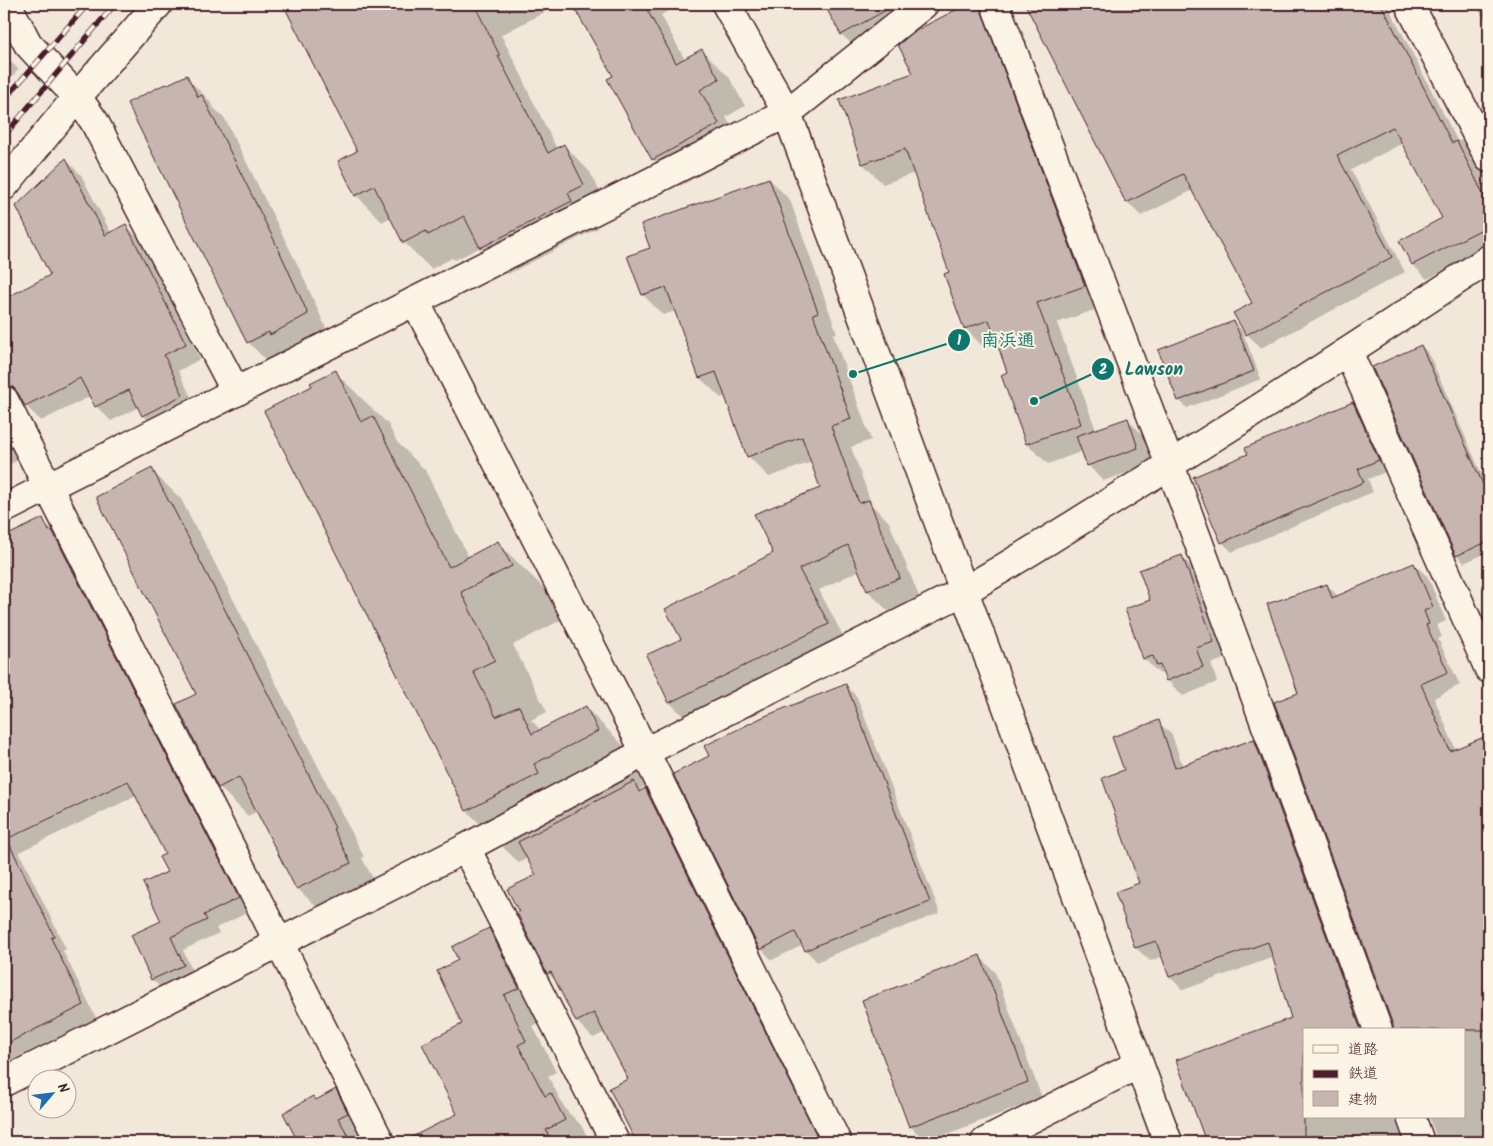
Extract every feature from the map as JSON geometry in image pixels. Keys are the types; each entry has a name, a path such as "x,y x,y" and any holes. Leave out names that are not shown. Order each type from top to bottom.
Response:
{"street":[{"path":"7,4 28,44 77,97 94,121 236,392"},
{"path":"4,186 77,97 158,4"},
{"path":"726,4 787,113 1168,1142"},
{"path":"4,509 787,113 924,4"},
{"path":"995,4 1170,465 1377,1028"},
{"path":"1409,4 1489,158"},
{"path":"4,1082 466,848 645,752 964,591 1170,465 1348,352 1489,259"},
{"path":"414,301 645,752 837,1142"},
{"path":"1348,352 1489,669"},
{"path":"4,400 380,1142"},
{"path":"466,848 615,1142"},
{"path":"985,1142 1139,1064"},
{"path":"1410,1118 1420,1142"}],"building":[{"path":"283,4 474,4 500,56 498,56 548,153 564,144 584,185 568,193 572,201 480,248 464,216 428,235 426,231 403,243 374,186 355,196 338,161 357,151"},
{"path":"572,4 644,4 676,63 702,49 719,79 700,90 719,124 652,160 607,79 613,76"},
{"path":"824,4 897,4 841,35"},
{"path":"967,4 979,4 1085,286 1037,303 1081,424 1026,444 1001,375 1007,372 989,320 964,329 944,274 949,272 905,149 862,164 839,100 913,73 898,45 915,31"},
{"path":"1025,4 1381,4 1452,143 1457,141 1489,206 1486,227 1412,265 1399,241 1442,218 1393,127 1337,155 1392,257 1246,335 1233,313 1252,303 1183,174 1126,203"},
{"path":"187,75 198,97 202,95 278,248 308,314 270,335 269,332 247,343 127,103"},
{"path":"66,158 105,235 126,224 186,344 164,355 183,395 142,416 129,390 95,407 80,378 25,406 13,387 4,385 4,299 50,275 16,206"},
{"path":"769,178 818,312 813,314 851,419 831,426 859,503 869,500 900,578 867,591 848,545 799,569 829,624 669,703 646,655 681,639 665,609 773,553 754,514 820,488 802,437 747,457 716,372 699,378 666,287 642,295 627,256 650,248 641,224"},
{"path":"1234,321 1254,371 1178,401 1158,350"},
{"path":"1421,345 1489,498 1489,541 1456,556 1372,367"},
{"path":"336,370 361,422 373,416 449,567 498,541 512,566 461,592 495,660 473,671 496,717 519,706 532,734 586,706 598,731 534,764 539,774 466,811 264,411 312,386 310,383"},
{"path":"1353,402 1379,460 1358,469 1364,482 1221,543 1193,477 1248,454 1245,448"},
{"path":"1128,418 1138,448 1087,466 1076,436"},
{"path":"152,468 296,749 351,863 296,889 239,777 218,788 176,704 196,694 96,497"},
{"path":"43,518 49,531 52,530 239,898 204,915 207,920 171,937 184,965 151,980 131,935 161,921 143,883 167,872 159,857 165,854 128,781 7,839 54,936 51,938 84,1005 4,1045 4,537"},
{"path":"1182,555 1214,642 1196,648 1203,667 1166,681 1160,665 1157,666 1153,656 1143,659 1125,609 1150,600 1139,570"},
{"path":"1414,563 1433,607 1424,611 1429,624 1426,625 1448,672 1421,684 1450,751 1489,735 1489,1030 1466,1030 1466,1028 1393,1028 1274,702 1298,693 1267,604 1327,584 1332,598"},
{"path":"846,684 930,902 805,951 795,932 760,950 673,774 709,756 704,746 765,716"},
{"path":"1159,720 1175,768 1254,739 1360,1028 1303,1028 1304,1142 1206,1142 1176,1060 1291,1018 1268,942 1169,977 1156,941 1135,948 1115,892 1139,883 1102,778 1124,770 1112,737"},
{"path":"634,781 639,792 645,788 820,1142 636,1142 609,1088 628,1079 594,1013 576,1022 551,972 547,974 507,889 536,875 518,842"},
{"path":"489,928 519,988 504,995 526,1041 518,1045 545,1096 551,1093 565,1120 546,1130 552,1142 402,1142 457,1114 422,1044 462,1024 437,971 458,960 452,947"},
{"path":"980,955 1028,1082 909,1127 862,1000"},
{"path":"336,1089 348,1113 338,1118 352,1142 298,1142 283,1113 313,1096 316,1100"}],"railway":[{"path":"4,100 88,4"},
{"path":"4,136 115,4"}],"place":[{"name":"南浜通","path":"853,374"},
{"name":"Lawson","path":"1034,401"}]}
